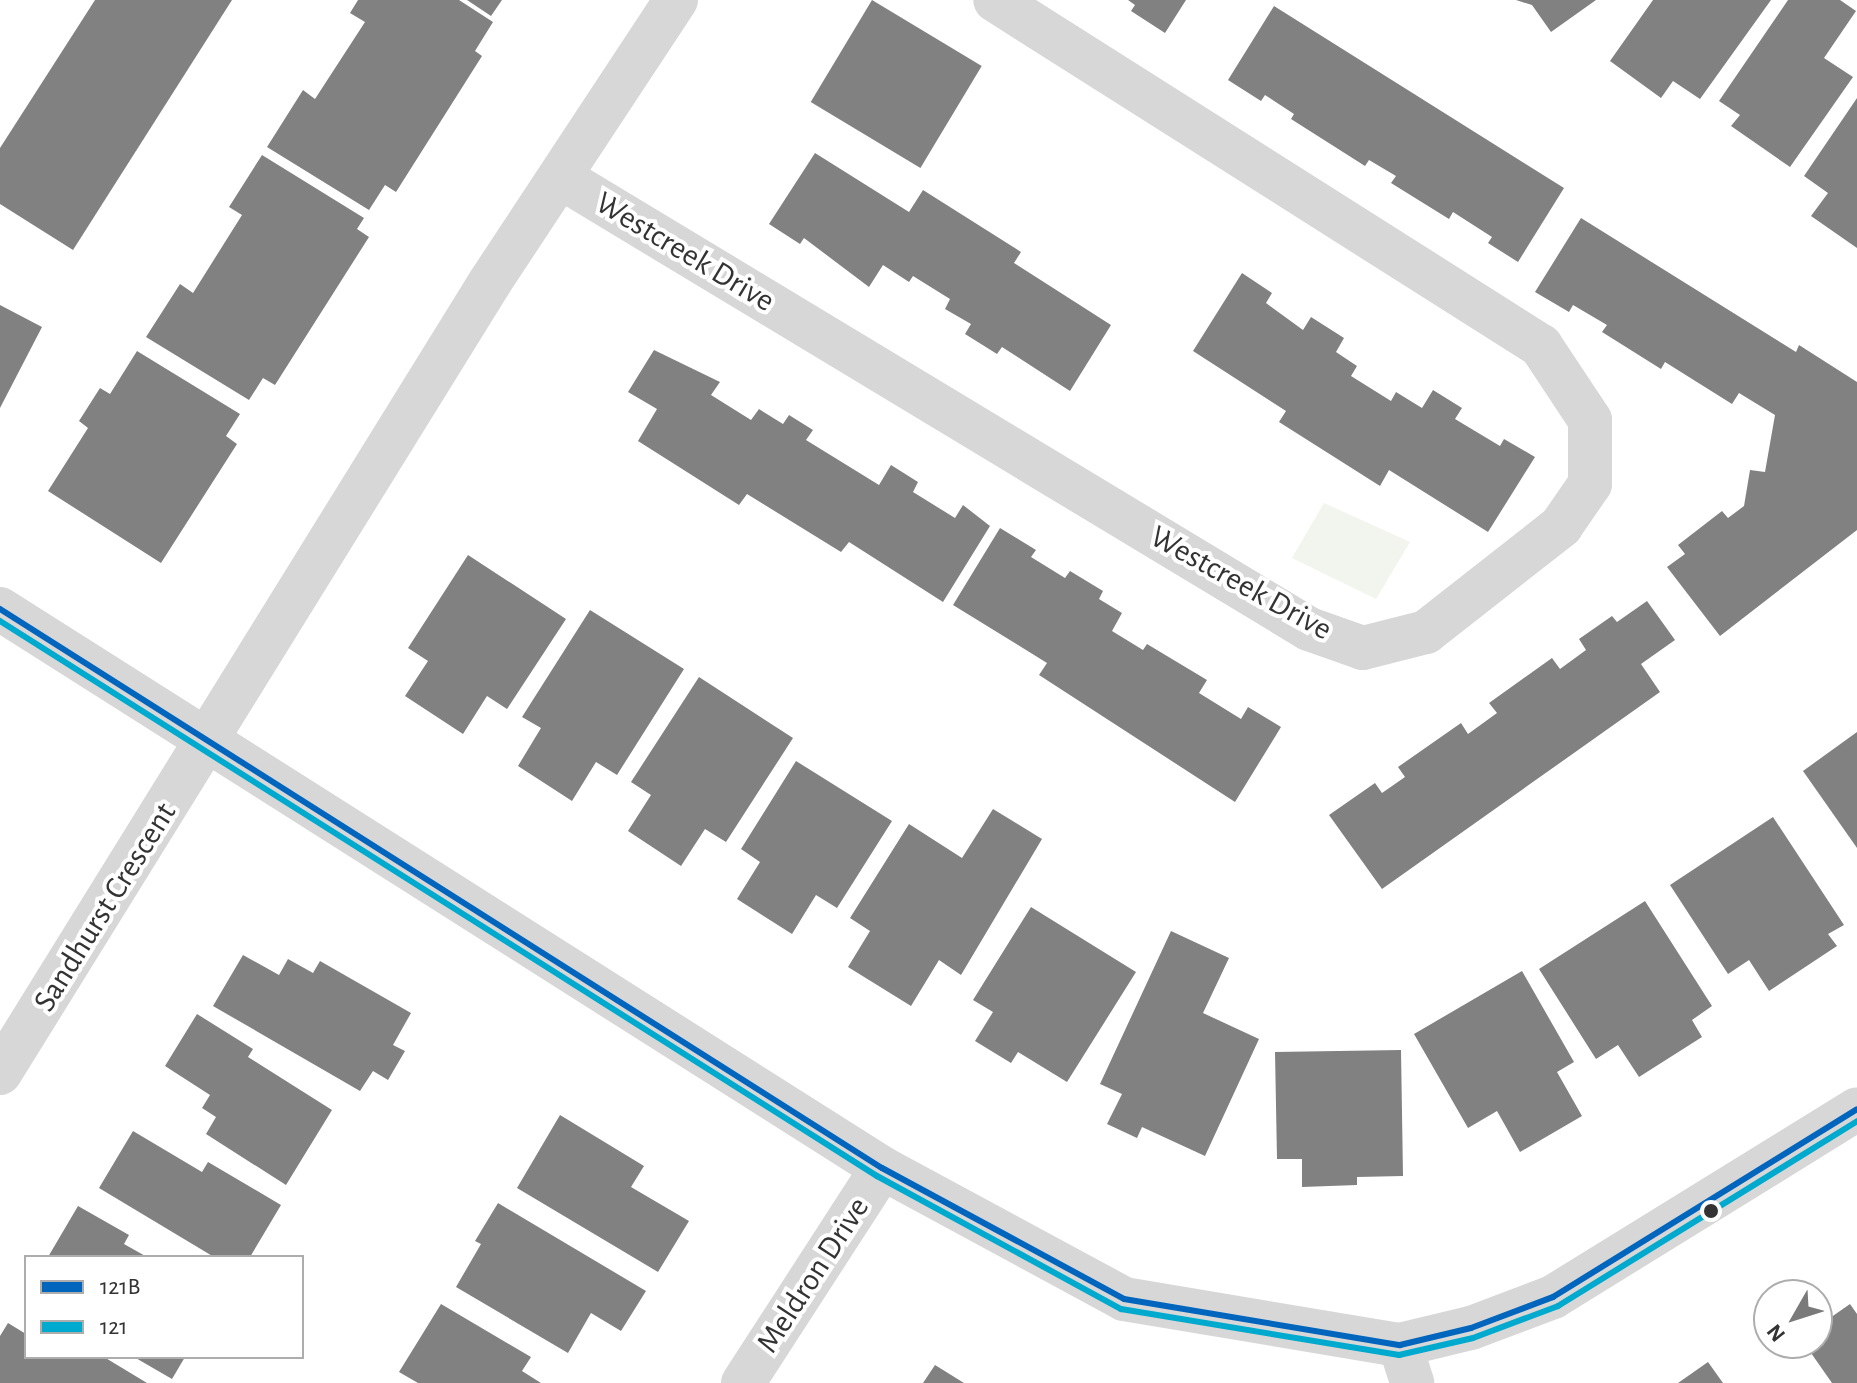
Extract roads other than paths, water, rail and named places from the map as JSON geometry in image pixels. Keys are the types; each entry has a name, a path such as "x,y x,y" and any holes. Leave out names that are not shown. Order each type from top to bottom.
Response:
{"street":[{"name":"Westcreek Drive","path":"209,740 560,177 676,0"},
{"name":"Westcreek Drive","path":"560,177 1309,629 1363,648 1426,632 1561,526 1590,484 1590,420 1541,346 995,0"},
{"path":"0,609 882,1168 1124,1299 1406,1364 1471,1328 1553,1297 1857,1109"},
{"name":"Sandhurst Crescent","path":"0,1073 209,740"},
{"name":"Meldron Drive","path":"743,1383 882,1168"}]}
